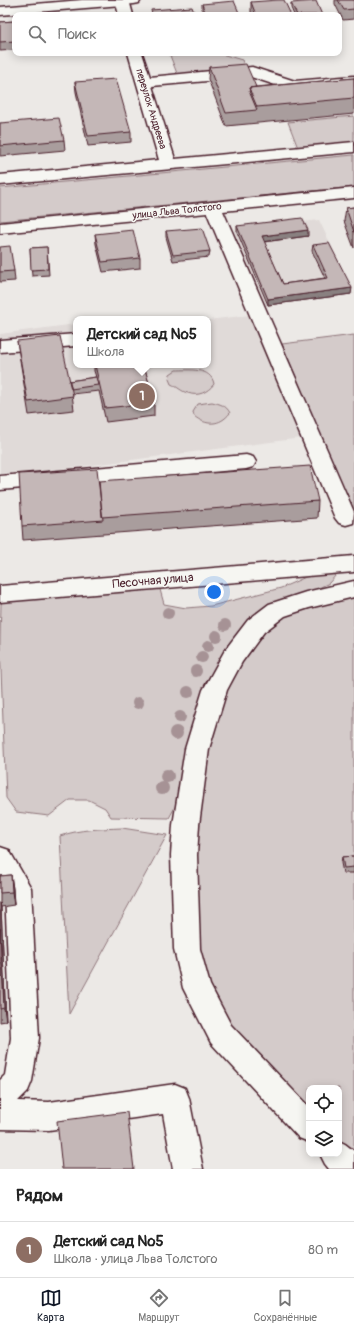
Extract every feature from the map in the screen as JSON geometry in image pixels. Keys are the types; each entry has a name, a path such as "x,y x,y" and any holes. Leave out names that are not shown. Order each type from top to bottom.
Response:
{"street":[{"path":"0,11 126,0 126,12"},
{"name":"переулок Андреева","path":"136,56 168,164"},
{"path":"143,82 252,72 294,86 354,81"},
{"path":"0,180 354,148"},
{"name":"улица Льва Толстого","path":"0,228 354,193"},
{"path":"213,207 346,518"},
{"path":"0,346 73,340"},
{"path":"0,483 246,462"},
{"name":"Песочная улица","path":"0,594 354,564"},
{"path":"306,1125 221,1034 197,988 187,949 184,855 186,825 197,749 215,690 233,656 256,626 277,610 306,600 354,589"},
{"path":"0,858 18,888 26,1038 18,1081 0,1100"},
{"path":"0,1115 49,1116 175,1098 188,1169"},
{"path":"338,1157 354,1168"}],"shaded area":[{"path":"170,56 228,56 242,60 246,70 178,76"},
{"path":"354,116 354,143 298,148 288,122"},
{"path":"354,155 354,187 0,221 0,188"},
{"path":"319,220 354,294 264,306 232,231"},
{"path":"250,315 302,438 0,477 0,334 73,324 73,368 211,368 211,320"},
{"path":"354,335 354,513 282,344"},
{"path":"176,370 193,370 204,372 209,375 214,384 209,389 199,394 186,392 171,384 169,379 170,374"},
{"path":"212,402 225,407 230,413 222,420 213,423 203,422 194,416 193,412 198,404"},
{"path":"336,571 336,575 329,583 247,623 180,798 169,818 111,817 105,808 89,800 70,800 49,816 16,812 6,798 0,644 1,603 19,596 28,595 76,596 159,586 164,604 186,608 211,606 281,588 317,572"},
{"path":"354,594 354,1156 342,1149 342,1085 306,1085 306,1113 215,1009 198,956 194,819 218,700 258,633 287,613"},
{"path":"122,828 167,835 69,1014 60,836 98,829"}],"building":[{"path":"284,0 290,12 255,12 251,2"},
{"path":"338,0 354,0 354,9 344,10"},
{"path":"234,1 239,12 205,12 202,4"},
{"path":"316,1 321,12 296,12 291,3"},
{"path":"192,7 194,12 151,12 151,10"},
{"path":"12,21 12,41 0,42 0,22"},
{"path":"246,64 256,87 249,88 249,91 257,110 226,113 209,67"},
{"path":"354,78 354,98 257,107 249,88"},
{"path":"116,79 131,132 88,136 75,82"},
{"path":"59,118 64,140 0,146 0,123"},
{"path":"354,207 354,232 346,208"},
{"path":"302,218 308,230 262,236 283,284 328,278 313,245 329,243 352,288 268,299 237,226"},
{"path":"202,228 210,251 173,255 166,231"},
{"path":"133,230 140,258 102,262 95,234"},
{"path":"10,246 14,271 0,272 0,247"},
{"path":"47,247 48,269 31,270 30,248"},
{"path":"60,336 73,396 28,402 17,341"},
{"path":"96,368 145,368 154,403 105,408"},
{"path":"96,377 98,385 71,389 69,381"},
{"path":"310,466 318,501 102,517 99,481"},
{"path":"97,469 103,520 22,526 19,474"},
{"path":"354,856 354,867 344,868 342,857"},
{"path":"11,875 12,892 0,893 0,876"},
{"path":"0,928 4,1008 0,1009"},
{"path":"127,1112 134,1169 62,1169 57,1121"}],"place":[{"name":"Детский сад №5","path":"142,396"}]}
